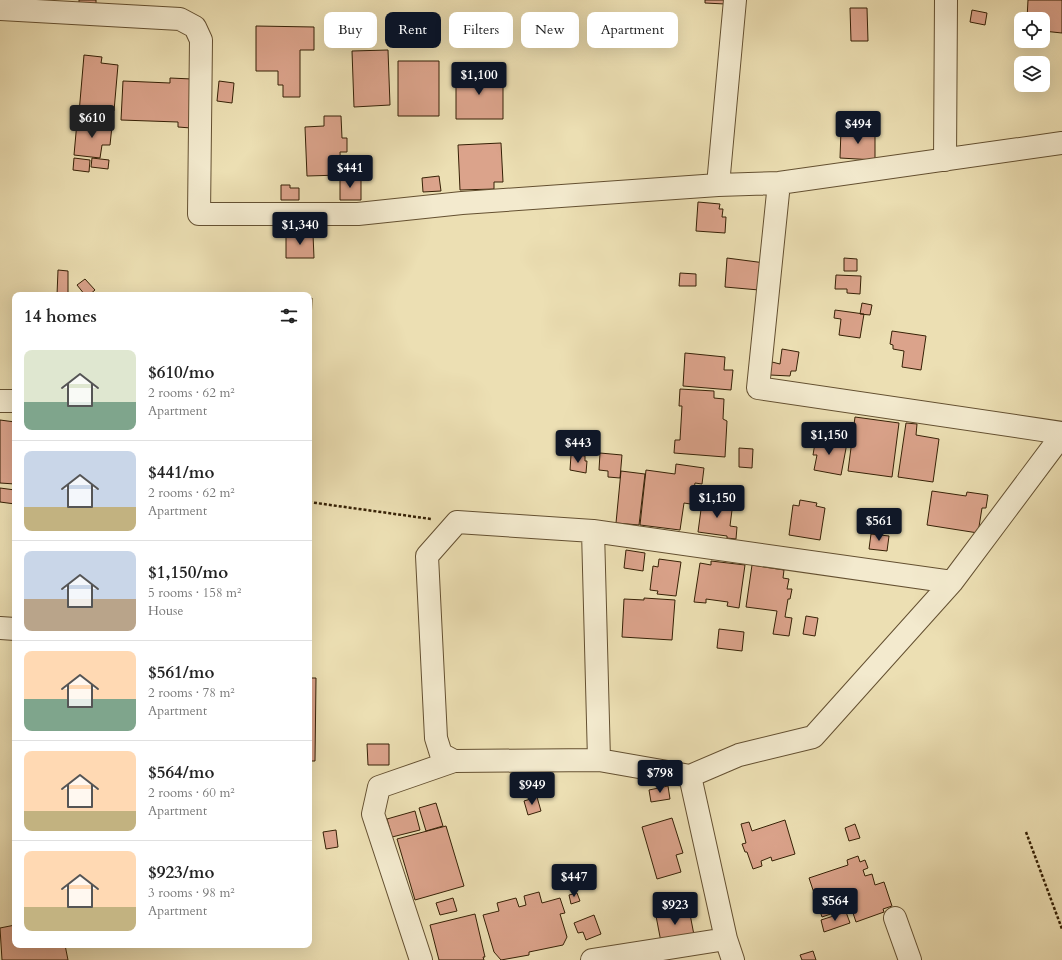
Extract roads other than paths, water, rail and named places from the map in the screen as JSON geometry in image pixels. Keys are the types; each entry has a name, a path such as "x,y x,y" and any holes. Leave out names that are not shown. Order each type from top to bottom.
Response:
{"street":[{"path":"718,185 735,0"},
{"path":"945,160 946,0"},
{"path":"0,9 180,19 195,27 201,40 199,214 358,214 462,202 718,185 779,183 1062,143"},
{"path":"421,960 373,814 379,787 454,761 599,760 690,776 739,755 812,737 952,582 1062,434 758,388 779,183"},
{"path":"0,401 12,401"},
{"path":"454,761 441,754 436,738 427,556 457,522 593,531 952,582"},
{"path":"593,531 599,760"},
{"path":"0,628 12,629"},
{"path":"690,776 726,939 733,960"},
{"path":"895,918 910,960"},
{"path":"592,960 726,939"}]}
